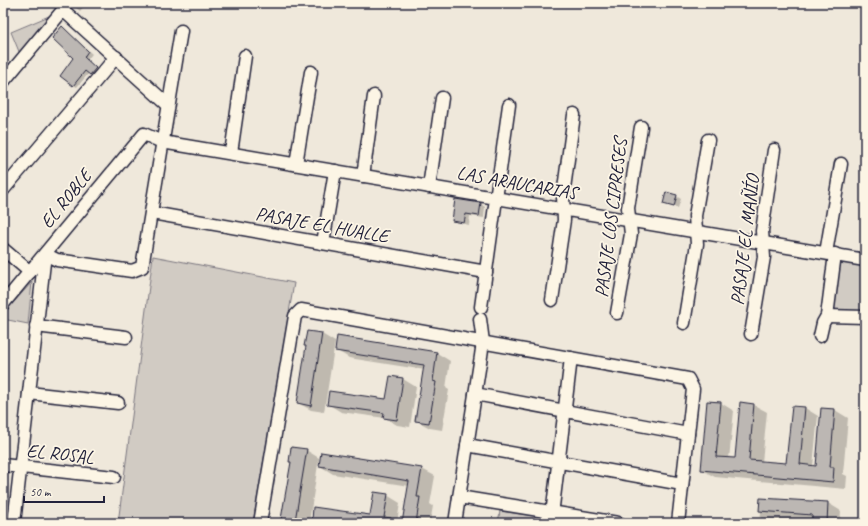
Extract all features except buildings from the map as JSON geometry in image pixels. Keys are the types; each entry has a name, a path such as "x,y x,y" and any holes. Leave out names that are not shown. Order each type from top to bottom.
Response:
{"street":[{"path":"3,82 62,10 168,105"},
{"path":"14,523 45,254 57,260 132,271 142,267 181,31"},
{"path":"231,154 246,56"},
{"path":"3,190 116,57"},
{"path":"3,72 16,67"},
{"path":"296,164 311,72"},
{"path":"363,176 374,96"},
{"path":"429,186 442,98"},
{"path":"455,523 483,342 480,313 497,198 496,189 509,105"},
{"path":"552,300 564,220 563,196 574,115"},
{"name":"PASAJE LOS CIPRESES","path":"617,312 631,234 628,208 641,127"},
{"name":"EL ROBLE","path":"3,304 144,134 162,142"},
{"path":"684,323 697,244 695,216 708,140"},
{"name":"LAS ARAUCARIAS","path":"162,142 865,260"},
{"name":"PASAJE EL MAÑÍO","path":"751,334 764,257 762,231 774,150"},
{"path":"820,336 823,323 827,316 831,254 841,164"},
{"path":"323,243 335,171"},
{"name":"PASAJE EL HUALLE","path":"152,213 486,272"},
{"path":"3,249 30,272"},
{"path":"260,523 295,316 301,310 688,379 693,389 678,523"},
{"path":"827,316 865,317"},
{"path":"36,326 126,337"},
{"path":"551,518 571,358"},
{"path":"29,393 118,403"},
{"path":"475,394 688,434"},
{"path":"467,445 682,484"},
{"name":"EL ROSAL","path":"3,465 114,477"},
{"path":"459,497 551,518 618,523"}],"shaded area":[{"path":"49,16 20,54 11,32"},
{"path":"153,256 294,283 253,523 118,523"},
{"path":"840,260 865,263 865,317 832,312"},
{"path":"32,282 28,324 3,319 3,314"},
{"path":"500,511 541,517 545,523 498,523"}]}
